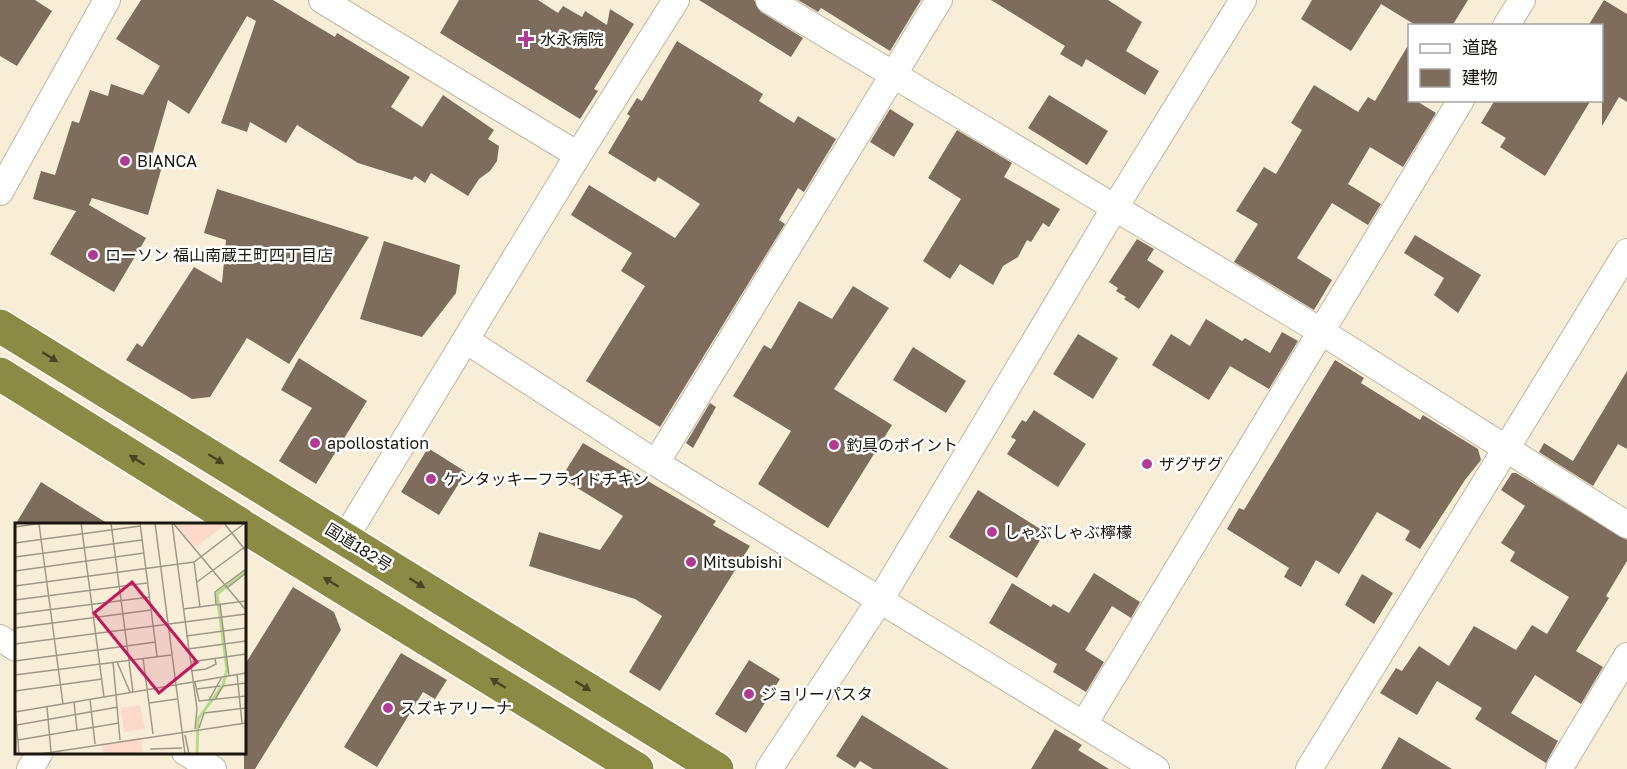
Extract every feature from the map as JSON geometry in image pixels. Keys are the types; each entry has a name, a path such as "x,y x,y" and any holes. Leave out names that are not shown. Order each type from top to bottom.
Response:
{"highway":[{"name":"国道182号","path":"0,326 717,769"},
{"path":"0,374 237,523"},
{"path":"246,528 637,769"}],"street":[{"path":"0,192 108,0"},
{"path":"322,0 578,155"},
{"path":"345,538 467,341 578,155 676,0"},
{"path":"769,0 1322,332 1627,525"},
{"path":"656,463 939,0"},
{"path":"769,769 880,600 1114,209 1243,0"},
{"path":"1507,24 1522,0"},
{"path":"1084,724 1460,102"},
{"path":"1309,769 1627,252"},
{"path":"467,341 656,463 1156,769"},
{"path":"0,638 15,647"},
{"path":"1559,769 1627,656"},
{"path":"30,769 39,754"},
{"path":"188,754 213,769"}],"building":[{"path":"0,0 35,0 52,11 17,66 0,56"},
{"path":"141,0 273,0 335,37 337,33 410,77 391,107 422,127 443,95 494,130 488,139 499,146 497,161 490,171 479,179 468,196 431,173 425,183 415,176 412,180 358,163 297,125 286,143 250,122 247,132 221,123 256,21 247,16 189,114 168,100 151,159 163,163 148,215 92,198 89,205 146,238 114,292 50,254 76,211 33,199 41,171 55,175 72,121 79,123 90,90 108,96 111,84 143,95 160,66 116,39"},
{"path":"459,0 538,0 558,13 563,6 582,17 585,11 607,25 610,9 634,24 594,89 598,91 580,119 440,33"},
{"path":"699,0 754,0 761,12 803,38 791,57"},
{"path":"798,0 921,0 890,51 821,8 818,12"},
{"path":"991,0 1108,0 1142,22 1126,51 1159,71 1145,95 1086,59 1082,67 1060,54 1065,46"},
{"path":"1312,0 1468,0 1453,24 1414,24 1381,4 1351,51 1301,19"},
{"path":"1604,0 1627,14 1627,102 1619,97 1602,126 1603,24 1589,24"},
{"path":"677,41 763,94 759,101 794,123 798,116 836,139 804,192 798,188 779,220 785,224 660,427 586,381 645,286 621,271 632,253 571,215 589,185 675,238 700,204 658,177 655,182 608,153 630,116 627,114 637,98 642,101"},
{"path":"1408,45 1408,102 1418,102 1436,113 1403,167 1370,147 1348,184 1381,204 1368,225 1332,203 1297,258 1332,280 1314,310 1234,262 1258,224 1236,211 1264,167 1276,174 1302,130 1291,123 1314,85 1358,112 1368,97 1375,101"},
{"path":"1049,95 1108,131 1087,165 1028,128"},
{"path":"1494,102 1590,102 1545,176 1500,147 1506,138 1481,123"},
{"path":"890,109 914,124 894,157 870,142"},
{"path":"957,130 1012,163 1004,177 1060,209 1049,227 1043,223 1031,242 1027,240 1018,257 1003,266 993,285 960,264 950,279 923,261 961,199 928,178"},
{"path":"217,189 369,237 289,364 247,338 210,397 192,399 126,360 137,343 142,347 194,267 222,283 226,240 204,233"},
{"path":"1415,235 1481,275 1458,313 1434,295 1444,278 1404,253"},
{"path":"1137,239 1154,249 1147,260 1164,271 1139,309 1124,299 1126,297 1116,291 1118,288 1109,282"},
{"path":"384,241 460,265 456,293 422,337 360,319"},
{"path":"853,286 889,308 834,389 892,425 828,528 758,484 791,431 733,396 764,345 771,349 799,301 832,319"},
{"path":"1206,319 1242,341 1245,338 1270,353 1282,332 1298,341 1269,389 1230,366 1209,400 1152,365 1171,334 1190,346"},
{"path":"1078,334 1118,358 1093,399 1053,374"},
{"path":"913,347 966,381 946,413 893,380"},
{"path":"299,358 367,401 316,484 279,461 312,408 281,390"},
{"path":"1335,360 1364,378 1361,383 1420,420 1423,415 1478,449 1481,460 1465,480 1420,549 1405,540 1410,531 1377,512 1339,574 1316,560 1301,587 1284,577 1289,568 1227,529 1239,508 1244,510"},
{"path":"1627,371 1627,449 1618,444 1593,486 1539,452 1544,443 1573,461"},
{"path":"710,403 716,407 693,448 686,443"},
{"path":"1034,410 1086,444 1058,487 1007,454 1016,440 1011,437 1022,420 1026,422"},
{"path":"583,443 716,521 713,525 750,546 660,691 629,672 662,616 635,599 529,566 539,532 600,550 623,516 561,478"},
{"path":"428,448 466,472 439,515 401,492"},
{"path":"1512,473 1516,473 1627,540 1627,561 1606,596 1609,598 1576,651 1603,667 1581,704 1535,675 1511,713 1558,741 1546,763 1475,719 1482,708 1437,681 1417,715 1380,693 1396,668 1402,671 1419,646 1449,666 1474,626 1516,650 1532,625 1547,634 1569,597 1510,561 1515,552 1501,543 1525,506 1501,490"},
{"path":"41,482 107,523 16,523"},
{"path":"978,490 1045,532 1017,578 949,537"},
{"path":"1094,573 1140,602 1131,618 1112,606 1085,650 1104,662 1086,692 1053,672 1057,664 989,623 1012,583 1051,607 1053,604 1069,613"},
{"path":"1362,574 1393,593 1374,624 1345,605"},
{"path":"293,587 334,612 341,630 255,769 244,769 246,663"},
{"path":"401,653 447,680 435,699 423,692 377,767 344,747"},
{"path":"749,660 780,679 746,733 715,714"},
{"path":"862,715 949,769 873,769 860,761 855,768 836,756"},
{"path":"1055,729 1082,745 1078,750 1109,769 1031,769"},
{"path":"1399,737 1452,769 1381,769"}],"place":[{"name":"水永病院","path":"526,39"},
{"name":"BIANCA","path":"125,161"},
{"name":"ローソン 福山南蔵王町四丁目店","path":"93,255"},
{"name":"apollostation","path":"315,443"},
{"name":"釣具のポイント","path":"834,445"},
{"name":"ザグザグ","path":"1147,464"},
{"name":"ケンタッキーフライドチキン","path":"431,479"},
{"name":"しゃぶしゃぶ檸檬","path":"992,532"},
{"name":"Mitsubishi","path":"691,562"},
{"name":"ジョリーパスタ","path":"749,694"},
{"name":"スズキアリーナ","path":"388,708"}]}
